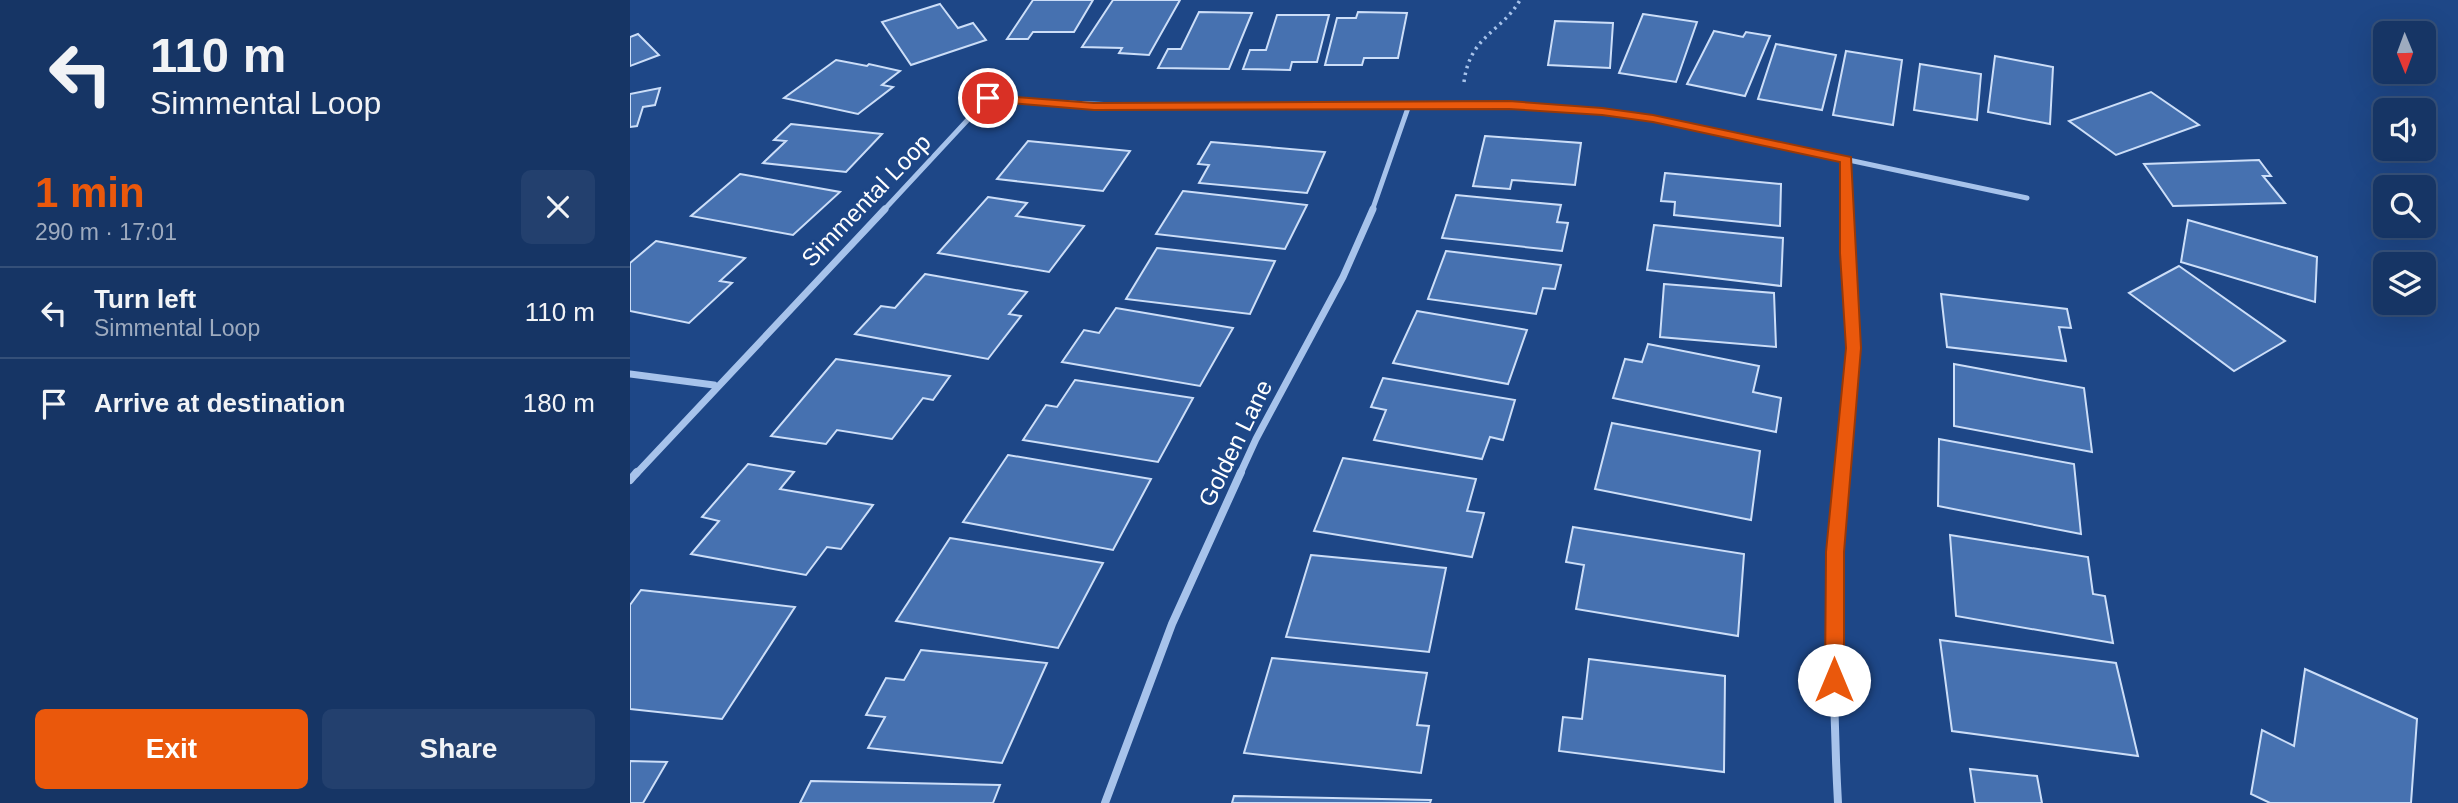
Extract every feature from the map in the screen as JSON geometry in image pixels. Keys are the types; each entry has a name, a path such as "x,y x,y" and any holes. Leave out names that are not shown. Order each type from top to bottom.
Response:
{"street":[{"name":"Simmental Loop","path":"630,480 714,385 884,211 988,98 1094,106 1409,104 1509,105 1602,111 1653,118 2027,198"},
{"name":"Golden Lane","path":"1105,803 1172,624 1256,439 1343,277 1379,195 1409,104"},
{"path":"1838,803 1834,731 1835,552 1853,348 1847,253 1846,160"},
{"path":"630,374 714,385"}],"path":[{"path":"1464,86 1464,67 1473,49 1520,0"}],"building":[{"path":"1033,0 1093,0 1074,32 1033,32 1028,39 1007,39"},
{"path":"1113,0 1180,0 1149,55 1119,53 1122,48 1082,47"},
{"path":"940,4 958,28 973,23 986,40 911,65 882,22"},
{"path":"1199,12 1252,13 1229,69 1158,68 1168,49 1181,49"},
{"path":"1358,12 1407,13 1398,58 1364,58 1362,65 1325,65 1337,18 1356,18"},
{"path":"1643,14 1697,22 1676,82 1619,73"},
{"path":"1277,15 1329,15 1317,62 1292,62 1290,70 1243,69 1250,50 1266,50"},
{"path":"1555,21 1613,23 1610,68 1548,65"},
{"path":"1714,31 1743,37 1746,32 1770,36 1745,96 1687,84"},
{"path":"638,34 659,55 630,66 630,37"},
{"path":"1776,44 1836,55 1822,110 1758,99"},
{"path":"1846,51 1902,60 1893,125 1833,115"},
{"path":"1995,56 2053,67 2050,124 1988,112"},
{"path":"836,60 900,71 882,85 893,87 858,114 784,98"},
{"path":"1920,64 1981,74 1977,120 1914,110"},
{"path":"660,88 655,105 643,107 637,126 630,127 630,94"},
{"path":"2151,92 2199,125 2116,155 2069,121"},
{"path":"791,124 882,134 846,172 763,163 786,141 774,140"},
{"path":"1485,136 1581,143 1575,185 1512,180 1510,189 1473,186"},
{"path":"1028,141 1130,151 1103,191 997,179"},
{"path":"1211,142 1325,152 1307,193 1199,183 1209,165 1198,164"},
{"path":"2259,160 2271,176 2263,176 2285,203 2173,206 2144,164"},
{"path":"1665,173 1781,184 1780,226 1674,215 1675,202 1661,201"},
{"path":"740,174 840,192 793,235 691,216"},
{"path":"1183,191 1307,205 1285,249 1156,234"},
{"path":"1456,195 1561,205 1557,222 1568,223 1562,251 1442,238"},
{"path":"988,197 1027,203 1016,216 1084,226 1049,272 938,253"},
{"path":"2188,220 2317,257 2315,302 2181,262"},
{"path":"1654,225 1783,238 1781,286 1647,270"},
{"path":"656,241 745,258 720,281 732,283 689,323 630,311 630,263"},
{"path":"1157,248 1275,261 1250,314 1126,299"},
{"path":"1446,251 1561,265 1555,289 1543,288 1536,314 1428,299"},
{"path":"2179,266 2285,341 2234,371 2129,293"},
{"path":"925,274 1027,292 1009,314 1021,316 988,359 855,334 881,306 895,308"},
{"path":"1664,284 1774,293 1776,347 1660,337"},
{"path":"1941,294 2067,309 2071,328 2059,327 2066,361 1947,347"},
{"path":"1116,308 1233,328 1200,386 1062,362 1084,330 1099,333"},
{"path":"1417,311 1527,330 1508,384 1393,363"},
{"path":"1648,344 1759,366 1753,392 1781,398 1776,432 1613,398 1625,359 1642,362"},
{"path":"836,359 950,376 933,400 923,398 892,439 837,430 826,444 771,436"},
{"path":"1954,364 2084,388 2092,452 1954,426"},
{"path":"1383,378 1515,400 1503,440 1490,437 1482,459 1374,440 1386,410 1371,407"},
{"path":"1075,380 1193,398 1158,462 1023,440 1046,405 1057,407"},
{"path":"1612,423 1760,451 1751,520 1595,489"},
{"path":"1939,439 2074,464 2081,534 1938,506"},
{"path":"1008,455 1151,479 1113,550 963,522"},
{"path":"1343,458 1476,479 1467,511 1484,513 1472,557 1314,531"},
{"path":"748,464 794,472 780,489 873,505 841,549 827,547 806,575 691,554 719,521 702,517"},
{"path":"1573,527 1744,554 1738,636 1576,609 1584,565 1566,562"},
{"path":"1950,535 2088,557 2093,594 2105,596 2113,643 1956,616"},
{"path":"950,538 1103,563 1058,648 896,621"},
{"path":"1311,555 1446,568 1429,652 1286,637"},
{"path":"641,590 795,607 722,719 630,709 630,605"},
{"path":"1940,640 2116,663 2138,756 1952,731"},
{"path":"921,650 1047,663 1002,763 868,748 885,717 866,715 886,678 904,680"},
{"path":"1272,658 1427,673 1417,725 1429,726 1421,773 1244,753"},
{"path":"1589,659 1725,676 1724,772 1559,751 1563,717 1582,719"},
{"path":"2305,669 2417,719 2411,803 2270,803 2251,794 2262,730 2294,746"},
{"path":"630,761 667,762 643,803 630,803"},
{"path":"1970,769 2037,776 2042,803 1975,803"},
{"path":"811,781 1000,785 993,803 800,803"},
{"path":"1234,796 1431,800 1430,803 1232,803"}],"route":[{"path":"988,98 1094,106 1409,104 1509,105 1602,111 1653,118 1846,160 1847,253 1853,348 1835,552 1834,680"}]}
